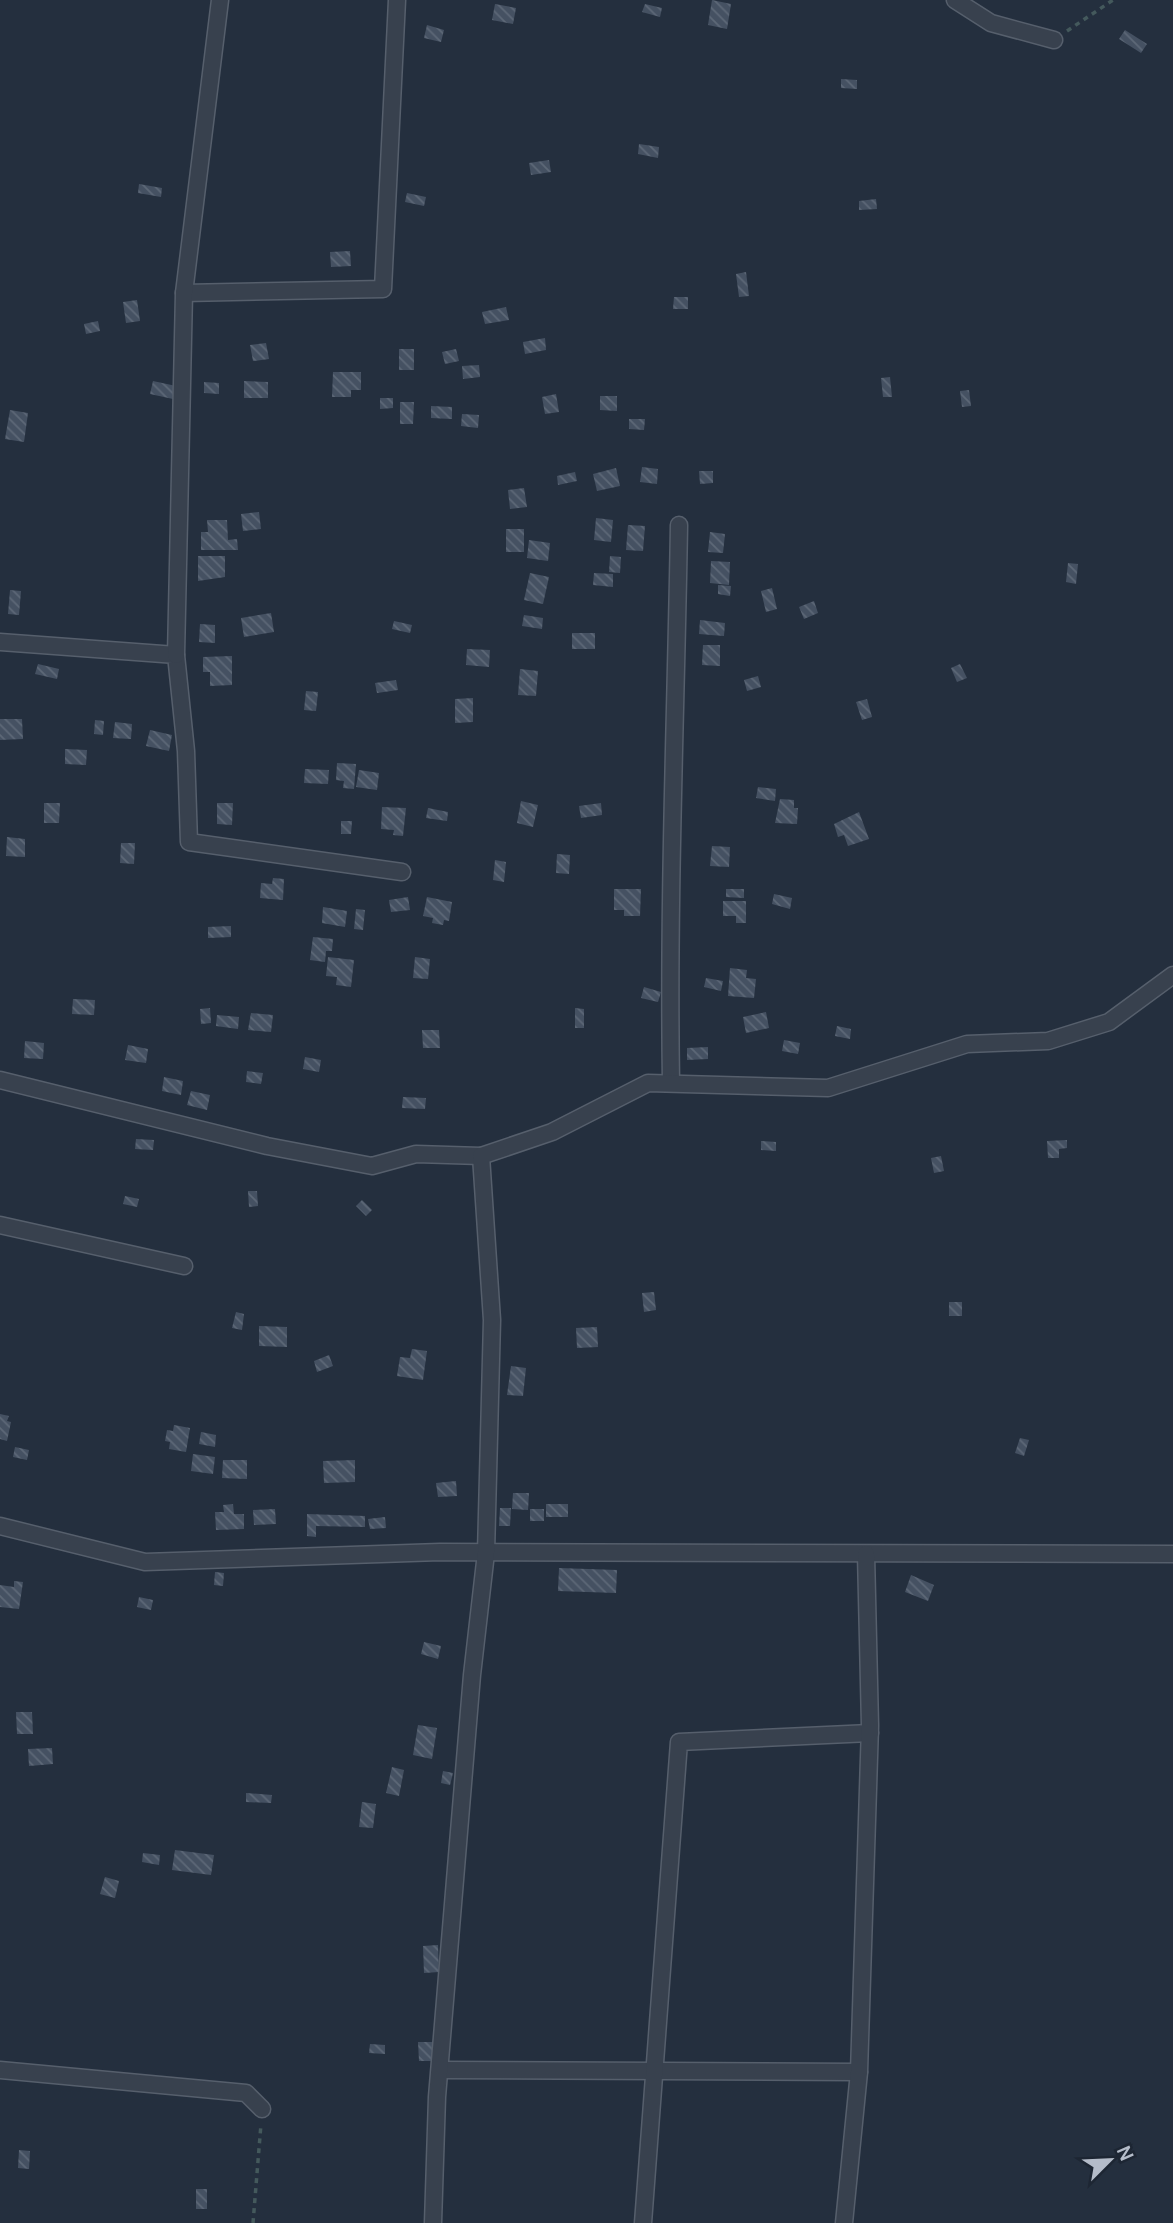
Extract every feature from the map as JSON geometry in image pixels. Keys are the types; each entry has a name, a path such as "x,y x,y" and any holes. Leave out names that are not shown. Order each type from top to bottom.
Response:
{"street":[{"path":"220,0 184,293 176,655 186,751 189,842 402,872"},
{"path":"184,293 383,289 397,0"},
{"path":"955,0 990,23 1054,40"},
{"path":"671,1083 668,920 675,755 679,525"},
{"path":"0,642 176,655"},
{"path":"0,1080 267,1146 372,1166 416,1154 481,1156 552,1132 648,1083 828,1088 967,1044 1048,1041 1109,1021 1173,975"},
{"path":"433,2223 440,2070 472,1675 486,1553 492,1320 481,1156"},
{"path":"0,1226 184,1266"},
{"path":"0,1527 145,1562 486,1553 1173,1554"},
{"path":"844,2223 859,2072 870,1733 866,1554"},
{"path":"643,2223 679,1742 870,1733"},
{"path":"0,2070 246,2093 262,2109"},
{"path":"440,2070 859,2072"}],"path":[{"path":"1054,40 1113,0"},
{"path":"253,2223 262,2109"}],"building":[{"path":"712,0 731,4 727,29 708,25"},
{"path":"495,4 516,8 513,24 492,20"},
{"path":"645,4 662,8 660,17 642,12"},
{"path":"427,25 444,30 441,42 424,38"},
{"path":"1125,30 1147,44 1141,53 1119,39"},
{"path":"841,79 857,80 857,89 841,88"},
{"path":"639,144 659,147 658,158 638,154"},
{"path":"549,160 551,172 531,175 529,163"},
{"path":"139,184 162,188 161,197 138,193"},
{"path":"407,193 426,197 424,206 405,202"},
{"path":"876,199 877,209 859,210 859,201"},
{"path":"350,251 351,266 331,267 330,252"},
{"path":"746,272 749,296 739,297 736,274"},
{"path":"674,297 688,297 688,309 673,309"},
{"path":"137,300 140,321 126,323 123,302"},
{"path":"506,307 509,320 485,324 482,312"},
{"path":"98,321 100,331 86,334 84,324"},
{"path":"545,338 546,350 525,354 523,342"},
{"path":"266,343 269,359 253,361 250,345"},
{"path":"399,349 414,349 414,370 399,370"},
{"path":"456,349 459,361 445,364 442,352"},
{"path":"479,365 480,377 463,379 462,366"},
{"path":"333,372 361,372 361,390 351,390 351,397 332,397"},
{"path":"890,377 892,397 883,397 881,378"},
{"path":"153,381 176,386 173,399 150,394"},
{"path":"244,381 268,382 268,398 244,398"},
{"path":"204,382 219,383 219,394 204,393"},
{"path":"969,390 971,406 962,407 960,391"},
{"path":"556,394 559,412 545,414 542,397"},
{"path":"600,396 617,396 617,411 600,410"},
{"path":"380,398 393,398 393,408 380,409"},
{"path":"400,402 414,402 413,424 400,424"},
{"path":"431,406 452,407 452,419 431,418"},
{"path":"10,410 28,413 24,442 5,439"},
{"path":"462,414 479,415 478,428 461,426"},
{"path":"629,419 645,419 644,430 629,429"},
{"path":"642,467 658,469 657,484 640,482"},
{"path":"616,468 620,486 597,491 593,474"},
{"path":"699,471 713,471 713,483 700,484"},
{"path":"575,472 577,481 558,485 557,476"},
{"path":"524,488 527,507 510,509 508,490"},
{"path":"259,512 261,529 243,531 241,514"},
{"path":"596,518 613,520 611,542 594,540"},
{"path":"207,520 227,520 228,540 237,539 238,550 201,550 201,532 208,532"},
{"path":"628,525 645,526 643,551 626,550"},
{"path":"506,529 524,529 524,552 506,552"},
{"path":"710,532 725,534 723,553 708,552"},
{"path":"529,540 550,543 548,561 527,558"},
{"path":"198,556 225,556 225,577 198,581"},
{"path":"610,556 621,557 620,573 609,572"},
{"path":"711,561 730,562 729,585 710,583"},
{"path":"1068,563 1078,564 1076,584 1066,582"},
{"path":"530,573 549,577 543,604 524,600"},
{"path":"594,573 613,574 613,587 593,585"},
{"path":"718,585 731,586 730,596 718,594"},
{"path":"772,588 777,609 766,612 761,591"},
{"path":"10,590 21,591 19,615 8,614"},
{"path":"814,601 818,613 804,619 799,607"},
{"path":"271,613 274,632 244,637 241,618"},
{"path":"524,615 543,618 542,629 522,626"},
{"path":"700,620 725,623 724,636 699,634"},
{"path":"394,621 412,625 410,633 392,629"},
{"path":"200,624 215,625 215,643 199,642"},
{"path":"572,633 595,633 595,649 572,649"},
{"path":"703,645 720,645 720,666 702,665"},
{"path":"467,649 490,650 489,667 466,665"},
{"path":"232,656 232,685 210,686 210,672 203,672 203,657"},
{"path":"38,664 59,669 57,679 35,674"},
{"path":"960,664 967,678 957,682 951,668"},
{"path":"520,669 538,671 536,696 518,695"},
{"path":"758,676 761,687 747,691 744,680"},
{"path":"396,680 398,690 377,693 375,683"},
{"path":"306,691 318,692 316,711 304,710"},
{"path":"473,698 473,722 455,723 455,699"},
{"path":"867,699 872,717 862,720 856,702"},
{"path":"0,719 22,719 23,739 0,740"},
{"path":"95,720 104,721 103,735 94,734"},
{"path":"115,722 132,724 131,739 113,738"},
{"path":"150,730 172,735 169,751 146,746"},
{"path":"65,749 87,750 86,765 65,764"},
{"path":"337,763 356,764 354,789 343,788 344,781 336,780"},
{"path":"305,769 329,770 328,784 304,783"},
{"path":"359,770 379,773 377,790 356,787"},
{"path":"758,787 776,789 775,801 756,798"},
{"path":"780,799 794,800 794,808 798,808 797,824 775,823"},
{"path":"521,801 538,805 533,827 517,823"},
{"path":"44,803 60,803 59,823 44,823"},
{"path":"217,803 233,803 232,825 217,824"},
{"path":"601,803 602,815 581,818 579,806"},
{"path":"382,807 406,808 403,836 393,835 394,830 381,829"},
{"path":"428,808 448,812 447,821 426,818"},
{"path":"859,812 869,839 848,846 844,835 838,837 834,824"},
{"path":"341,821 352,821 351,834 341,834"},
{"path":"7,837 25,839 25,857 6,856"},
{"path":"121,843 135,843 134,864 120,863"},
{"path":"712,846 730,847 729,867 710,866"},
{"path":"557,854 570,855 569,874 556,873"},
{"path":"495,860 506,862 504,882 493,880"},
{"path":"273,878 284,879 283,900 260,898 261,883 272,884"},
{"path":"614,889 641,889 640,916 624,916 624,910 614,910"},
{"path":"726,889 744,889 744,898 726,897"},
{"path":"774,894 792,898 790,909 772,904"},
{"path":"408,897 410,910 391,912 389,900"},
{"path":"427,897 452,902 449,921 444,920 443,925 432,923 433,918 423,916"},
{"path":"723,901 746,901 746,923 736,923 736,916 723,916"},
{"path":"323,907 347,911 345,927 322,923"},
{"path":"356,909 365,910 363,930 354,929"},
{"path":"231,926 231,937 208,938 208,927"},
{"path":"313,937 333,939 332,951 326,951 325,962 310,960"},
{"path":"328,957 354,960 351,987 336,985 337,977 326,976"},
{"path":"415,957 430,959 428,979 413,978"},
{"path":"730,968 747,970 746,978 756,979 754,998 728,996"},
{"path":"706,978 723,981 721,991 704,987"},
{"path":"644,987 661,992 658,1002 641,998"},
{"path":"73,999 95,1000 94,1015 72,1014"},
{"path":"210,1008 211,1023 201,1024 200,1009"},
{"path":"575,1008 584,1009 584,1028 575,1028"},
{"path":"766,1012 769,1028 746,1033 743,1017"},
{"path":"251,1013 273,1015 271,1032 248,1030"},
{"path":"217,1015 239,1017 238,1029 216,1026"},
{"path":"837,1026 851,1029 850,1039 835,1036"},
{"path":"422,1030 439,1030 440,1048 423,1048"},
{"path":"784,1040 800,1043 798,1054 782,1051"},
{"path":"25,1041 44,1043 43,1059 24,1058"},
{"path":"128,1045 148,1049 146,1063 125,1060"},
{"path":"708,1047 708,1059 687,1060 687,1048"},
{"path":"305,1057 321,1060 319,1072 303,1069"},
{"path":"247,1071 263,1073 261,1084 246,1082"},
{"path":"164,1077 183,1081 181,1095 162,1091"},
{"path":"191,1091 210,1095 207,1110 187,1105"},
{"path":"403,1097 426,1098 425,1109 402,1108"},
{"path":"136,1139 154,1140 153,1150 135,1149"},
{"path":"1067,1140 1067,1148 1059,1149 1059,1158 1048,1158 1047,1141"},
{"path":"761,1141 776,1142 776,1151 761,1150"},
{"path":"941,1156 944,1171 934,1173 931,1158"},
{"path":"248,1191 257,1191 258,1206 249,1207"},
{"path":"125,1196 139,1199 137,1207 123,1204"},
{"path":"362,1200 372,1210 366,1216 356,1206"},
{"path":"654,1292 656,1310 644,1312 642,1293"},
{"path":"949,1302 962,1302 962,1316 949,1316"},
{"path":"236,1312 244,1314 242,1330 232,1328"},
{"path":"259,1326 287,1327 287,1347 259,1346"},
{"path":"597,1327 598,1347 577,1348 576,1328"},
{"path":"412,1349 427,1351 423,1380 397,1376 400,1357 410,1358"},
{"path":"329,1355 333,1366 317,1372 314,1361"},
{"path":"511,1366 526,1368 523,1396 507,1395"},
{"path":"0,1414 9,1416 7,1421 11,1422 7,1441 0,1439"},
{"path":"174,1425 190,1428 186,1452 169,1449 170,1442 165,1441 167,1430 173,1431"},
{"path":"201,1432 216,1435 215,1447 199,1444"},
{"path":"1020,1438 1029,1440 1024,1456 1015,1453"},
{"path":"15,1447 29,1450 27,1460 13,1457"},
{"path":"193,1454 215,1457 213,1474 191,1471"},
{"path":"223,1460 247,1460 247,1479 222,1478"},
{"path":"355,1460 355,1482 324,1483 323,1461"},
{"path":"456,1481 457,1496 438,1497 436,1483"},
{"path":"513,1493 529,1493 528,1510 512,1509"},
{"path":"233,1504 234,1514 244,1514 244,1529 216,1530 215,1512 224,1512 223,1505"},
{"path":"546,1504 568,1504 568,1517 546,1517"},
{"path":"500,1508 511,1508 510,1526 499,1526"},
{"path":"275,1509 276,1524 254,1525 253,1510"},
{"path":"530,1509 544,1509 544,1521 530,1521"},
{"path":"307,1514 365,1516 365,1527 316,1526 316,1537 307,1536"},
{"path":"385,1517 386,1528 370,1529 368,1519"},
{"path":"559,1568 617,1570 616,1593 558,1591"},
{"path":"215,1572 224,1573 223,1586 214,1585"},
{"path":"911,1575 934,1585 928,1601 905,1592"},
{"path":"14,1581 23,1582 19,1609 0,1607 0,1585 14,1587"},
{"path":"139,1597 153,1600 151,1610 137,1607"},
{"path":"424,1642 441,1646 438,1659 421,1654"},
{"path":"16,1712 32,1712 33,1734 17,1734"},
{"path":"418,1725 437,1728 432,1759 413,1755"},
{"path":"52,1748 53,1764 29,1766 28,1749"},
{"path":"392,1767 404,1770 399,1796 386,1793"},
{"path":"443,1771 453,1773 450,1785 441,1783"},
{"path":"246,1793 272,1795 271,1803 246,1802"},
{"path":"362,1802 376,1804 373,1828 359,1827"},
{"path":"175,1850 214,1855 211,1875 172,1870"},
{"path":"143,1853 160,1855 159,1865 142,1862"},
{"path":"105,1877 119,1881 115,1898 100,1894"},
{"path":"438,1945 439,1972 424,1973 423,1946"},
{"path":"418,2042 432,2042 432,2061 419,2061"},
{"path":"370,2044 385,2045 385,2054 369,2053"},
{"path":"19,2150 30,2151 29,2169 18,2168"},
{"path":"196,2189 207,2189 207,2209 196,2209"}]}
